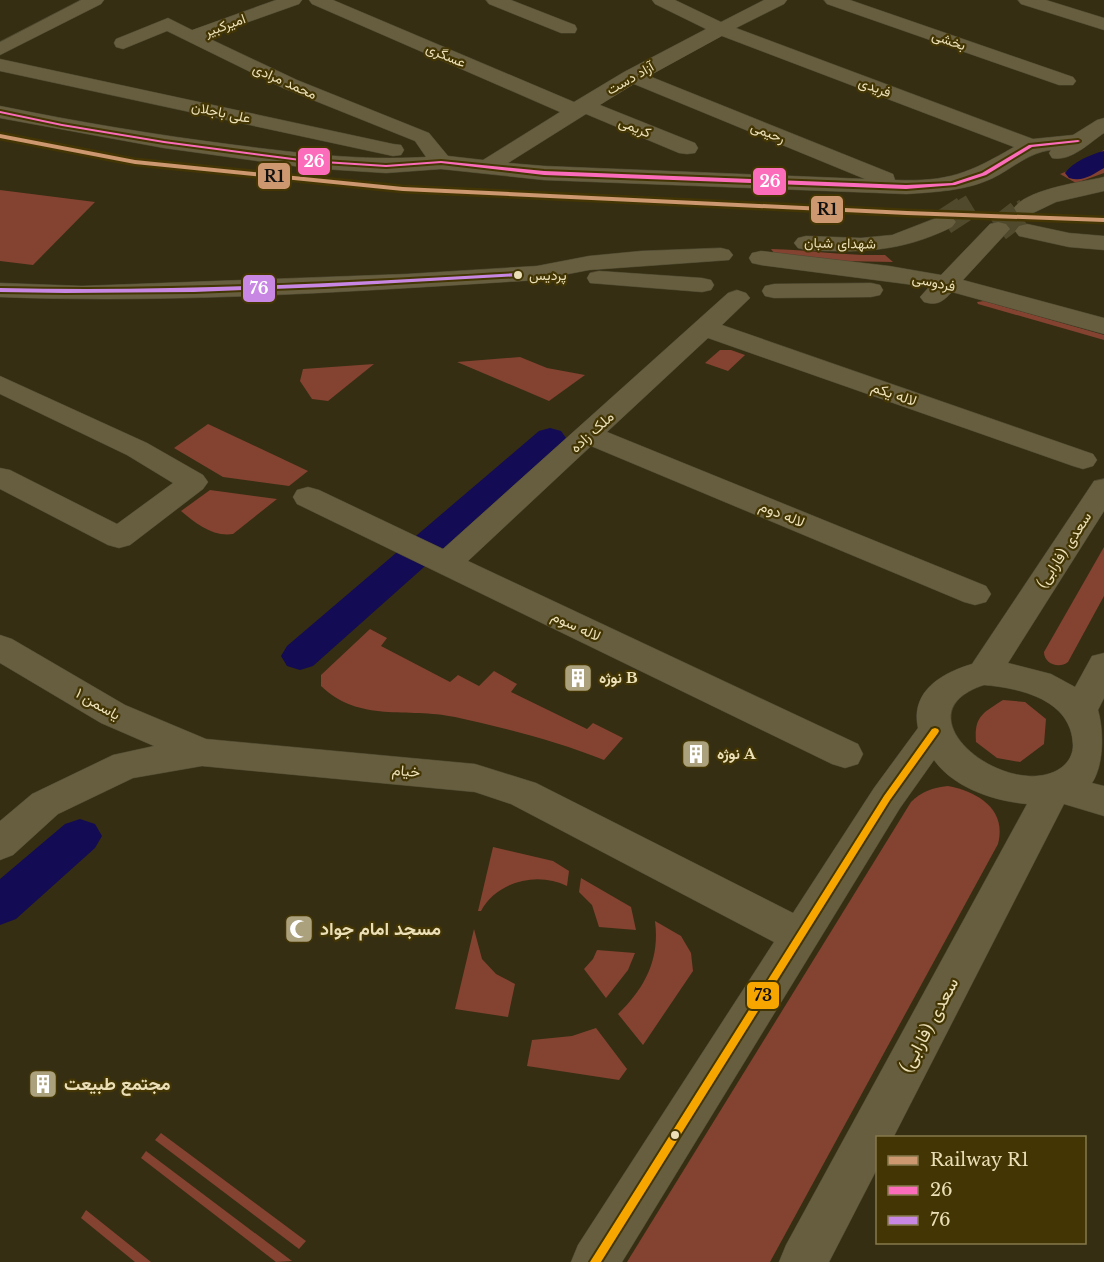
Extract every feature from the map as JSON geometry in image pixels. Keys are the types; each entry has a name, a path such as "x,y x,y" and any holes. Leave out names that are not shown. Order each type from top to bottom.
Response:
{"street":[{"path":"0,49 95,0"},
{"name":"امیرکبیر","path":"190,37 293,0"},
{"name":"عسگری","path":"318,0 578,108"},
{"path":"495,0 568,29"},
{"name":"فریدی","path":"661,0 720,28 1031,146"},
{"name":"آزاد دست","path":"488,166 631,76 778,0"},
{"name":"بخشی","path":"833,0 1066,81"},
{"path":"1014,18 1034,2 1104,24"},
{"name":"محمد مرادی","path":"123,43 168,24 190,37 290,84 422,137 441,162"},
{"name":"علی باجلان","path":"0,65 441,162"},
{"name":"رحیمی","path":"631,76 906,187"},
{"name":"کریمی","path":"578,108 687,148"},
{"path":"0,112 164,142 308,161 386,166 441,162 544,173 906,187 938,186 967,180 984,174 1031,146 1078,141"},
{"path":"1039,167 1104,124"},
{"path":"1025,208 1048,197 1104,184"},
{"name":"شهدای شبان","path":"728,254 770,241 848,245 892,244 923,234 944,222"},
{"path":"929,301 998,229"},
{"path":"1028,231 1069,240 1104,243"},
{"path":"537,273 589,263 728,254"},
{"path":"702,285 697,278 697,270 710,258 728,254"},
{"name":"فردوسی","path":"728,254 889,273 954,276 1104,326"},
{"path":"761,258 772,263 782,277 774,291"},
{"path":"0,290 82,293 211,290 537,273 702,285 723,296 737,298"},
{"name":"فردوسی","path":"737,298 751,298 774,291 878,290 929,301 1104,349"},
{"name":"ملک زاده","path":"439,561 589,435 737,298"},
{"name":"لاله یکم","path":"705,328 1083,460"},
{"path":"0,384 137,449 193,482 119,538 0,477"},
{"name":"لاله دوم","path":"589,435 975,594"},
{"name":"سعدی (فارابی)","path":"984,673 1104,488"},
{"name":"لاله سوم","path":"308,497 845,754"},
{"name":"یاسمن ۱","path":"0,647 113,714 202,752"},
{"path":"1091,729 1053,689 1019,676 984,673 954,683 943,692 934,710 935,731 943,746 955,761 972,773 992,783 1013,789 1035,790 1055,787 1073,779 1084,768 1091,754 1091,729 1104,665"},
{"path":"595,1262 888,798 935,731"},
{"name":"خیام","path":"0,844 45,804 126,765 202,752 475,778 523,793 800,936"},
{"path":"1055,787 1104,801"},
{"name":"سعدی (فارابی)","path":"803,1262 1055,787"}],"shaded area":[{"path":"1104,150 1104,173 1076,183 1060,174 1075,168"},
{"path":"0,190 95,202 33,265 0,261"},
{"path":"771,249 885,255 893,262 839,261 774,253"},
{"path":"984,301 1104,335 1104,340 977,302"},
{"path":"720,350 731,350 745,355 728,371 705,363"},
{"path":"520,357 547,368 585,375 549,401 457,362"},
{"path":"374,364 328,401 312,399 300,381 303,369"},
{"path":"208,424 308,471 289,486 223,477 174,448"},
{"path":"210,490 277,499 233,534 219,534 199,525 181,511"},
{"path":"1104,547 1104,596 1068,662 1060,665 1053,664 1046,660 1044,652"},
{"path":"370,629 387,638 381,646 450,682 458,675 479,686 494,671 517,684 511,692 587,729 593,723 623,738 604,760 530,736 455,717 384,712 351,705 336,698 321,686 321,675"},
{"path":"1003,700 1025,702 1046,719 1044,744 1020,762 997,758 976,742 977,726 981,716"},
{"path":"948,786 970,793 988,804 998,821 1000,832 998,844 770,1262 627,1262 911,802 928,791"},
{"path":"493,847 553,861 569,871 567,886 543,880 518,882 497,893 481,911 478,911"},
{"path":"581,878 631,907 636,930 599,927 592,905 579,892"},
{"path":"655,921 681,936 691,953 693,971 643,1045 618,1014 636,994 653,960"},
{"path":"474,929 482,959 496,974 515,984 508,1017 455,1009"},
{"path":"597,950 635,953 628,970 606,998 584,969"},
{"path":"596,1028 627,1069 619,1080 527,1066 532,1040 572,1036"},
{"path":"161,1133 306,1241 299,1249 155,1140"},
{"path":"146,1151 292,1261 276,1262 141,1158"},
{"path":"86,1210 151,1262 135,1262 81,1218"}],"waterway":[{"path":"1078,173 1104,158"},
{"path":"300,656 550,438"},
{"path":"0,906 80,836"}],"tunnel":[{"path":"961,210 971,204"},
{"path":"944,222 964,209"},
{"path":"998,229 1024,209"}],"rail line":[{"name":"R1","path":"0,136 135,162 403,189 1104,220"}],"transit line":[{"name":"26","path":"0,112 164,142 308,161 386,166 441,162 544,173 906,187 953,184 984,174 1031,146 1078,141"},
{"name":"76","path":"0,290 194,291 518,275"},
{"name":"73","path":"595,1262 887,798 935,731"}],"place":[{"name":"پردیس","path":"518,275"},
{"name":"نوژه B","path":"578,678"},
{"name":"نوژه A","path":"696,754"},
{"name":"مسجد امام جواد","path":"299,929"},
{"name":"مجتمع طبیعت","path":"43,1084"}]}
